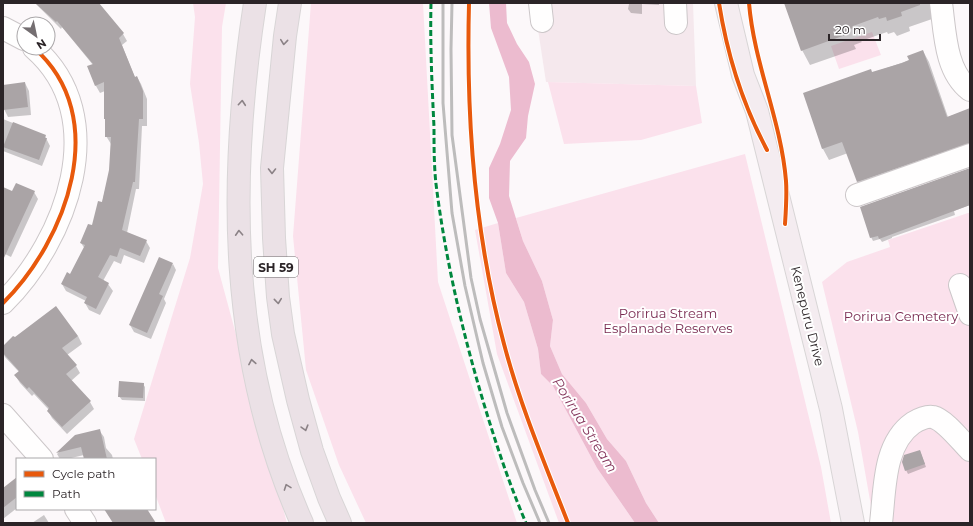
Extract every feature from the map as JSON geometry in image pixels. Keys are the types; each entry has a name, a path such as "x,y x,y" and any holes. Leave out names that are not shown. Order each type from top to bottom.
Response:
{"highway":[{"name":"SH 59","path":"254,3 245,72 240,129 238,227 241,275 246,323 263,411 278,463 291,499 302,523"},
{"name":"SH 59","path":"290,3 272,168 274,238 278,297 282,334 298,400 312,451 328,498 340,523"}],"main road":[{"name":"Kenepuru Drive","path":"726,3 743,75 757,110 831,409 853,523"},
{"name":"Kenepuru Drive","path":"740,3 744,29 756,81 757,110"}],"street":[{"path":"941,3 946,42 950,57 961,81 970,90"},
{"path":"3,28 16,35"},
{"path":"3,304 34,268 56,228 70,189 75,163 76,138 72,111 63,86 43,56"},
{"path":"857,195 970,154"},
{"path":"960,285 970,314"},
{"path":"3,416 41,458"},
{"path":"881,523 890,454 899,437 908,426 927,417 934,417 942,422 970,450"},
{"path":"77,510 85,523"}],"shaded area":[{"path":"534,3 693,3 696,86 546,82"}],"green space":[{"path":"193,3 226,3 222,27 218,268 287,523 166,523 156,497 156,458 142,458 134,439 190,258 203,184 199,143 190,84 195,17"},
{"path":"311,3 423,3 438,282 517,523 366,523 339,465 306,370 293,236"},
{"path":"872,32 881,55 839,69 831,46"},
{"path":"548,82 696,86 702,123 641,140 564,144"},
{"name":"Porirua Stream Esplanade Reserves","path":"745,154 821,467 831,523 659,523 646,503 626,461 607,439 586,403 562,374 550,346 553,320 542,281 523,241 516,218"},
{"name":"Porirua Cemetery","path":"970,213 970,523 874,523 858,432 822,282 847,262 890,247 888,240"},
{"path":"498,223 506,273 524,302 538,349 541,374 553,386 597,468 635,523 559,523 497,354 475,230"}],"water":[{"name":"Porirua Stream","path":"489,3 506,3 507,23 517,44 529,62 535,84 528,116 526,138 510,161 509,196 523,241 542,281 553,320 550,346 562,374 586,403 607,439 626,461 646,503 659,523 635,523 597,468 553,386 541,374 538,349 524,302 506,273 498,223 489,198 489,168 500,144 511,110 509,77 491,28"}],"building":[{"path":"35,3 99,3 124,33 119,38 135,77 137,76 143,91 143,119 139,119 135,182 133,182 122,230 147,240 140,256 120,248 117,257 110,255 98,277 109,283 96,309 84,303 87,297 61,284 67,272 70,274 85,245 80,243 88,224 92,225 98,201 102,202 109,170 111,137 105,137 104,82 95,86 87,66 93,64 57,21 56,22 56,16 49,16"},
{"path":"784,3 920,3 920,5 901,12 902,16 887,21 886,17 879,19 878,17 853,26 854,28 847,30 848,34 801,51"},
{"path":"923,50 947,117 970,108 970,143 857,182 842,142 822,149 803,93 871,69 872,72 902,63 909,60 907,56"},
{"path":"25,82 28,107 3,110 3,85"},
{"path":"13,122 46,135 45,138 47,138 39,160 3,147"},
{"path":"970,168 970,205 879,239 878,236 870,238 860,207"},
{"path":"16,183 35,191 3,260 3,187 12,191"},
{"path":"159,257 173,263 159,294 163,296 147,333 129,325"},
{"path":"56,306 78,336 62,348 77,365 66,374 91,401 62,427 47,411 49,408 29,387 27,389 14,375 19,371 3,353 3,346 13,336 15,337"},
{"path":"119,381 144,383 143,398 118,397"},
{"path":"100,429 107,458 84,458 81,447 56,453 75,435"},
{"path":"920,450 925,464 905,471 902,462 904,455"},
{"path":"16,478 16,498 3,508 3,488"},
{"path":"105,510 148,510 156,523 113,523"}],"railway":[{"path":"443,3 443,103 452,213 465,286 483,363 502,427 540,523"},
{"path":"452,3 452,135 471,278 480,319 507,413 535,490 549,523"}],"marked path":[{"path":"431,3 435,170 444,238 460,317 481,394 513,491 526,523"}],"cycle path":[{"path":"469,3 468,46 471,132 474,175 485,260 510,367 533,434 568,523"},
{"path":"719,3 726,41 737,79 750,115 767,150"},
{"path":"749,3 756,48 779,136 783,158 786,186 785,224"},
{"path":"3,303 26,277 46,247 61,213 72,178 76,143 71,108 58,76 41,56"}]}
